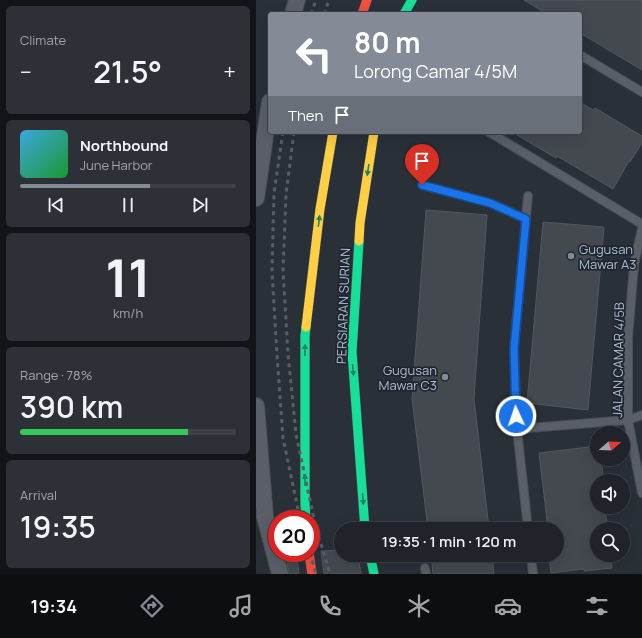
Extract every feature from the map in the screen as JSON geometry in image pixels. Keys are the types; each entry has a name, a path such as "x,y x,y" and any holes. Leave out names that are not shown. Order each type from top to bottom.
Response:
{"main road":[{"path":"363,12 367,0"},
{"path":"400,12 403,0"},
{"path":"405,12 412,0"},
{"path":"305,510 305,336 320,209 333,134"},
{"name":"PERSIARAN SURIAN","path":"364,522 352,352 360,223 374,134"},
{"path":"311,562 312,574"},
{"path":"371,562 374,574"}],"street":[{"path":"294,12 297,0"},
{"path":"256,198 268,116"},
{"path":"256,406 265,517 280,574"}],"lane":[{"path":"582,56 642,92"},
{"path":"492,134 642,224"},
{"path":"422,185 490,203 526,219"},
{"path":"527,522 517,430 514,349 528,196"},
{"name":"JALAN CAMAR 4/5B","path":"642,228 634,265 628,338 628,420 642,493"},
{"path":"517,430 628,420 642,415"},
{"path":"532,562 533,574"}],"building":[{"path":"524,0 642,0 642,70 582,34 582,12 544,12"},
{"path":"582,103 593,110 595,108 642,136 642,143 630,162 629,161 613,189 557,156 556,158 515,134 582,134"},
{"path":"426,210 487,215 474,398 488,522 427,522 412,399"},
{"path":"543,222 604,227 588,410 527,403"},
{"path":"590,447 590,466 602,466 603,474 590,474 590,514 606,514 607,522 590,522 590,562 612,562 612,568 584,571 584,569 551,573 550,562 564,562 564,522 547,522 539,453"},
{"path":"334,550 334,562 359,562 361,574 324,574 321,551"},
{"path":"298,562 299,574 289,574 287,563"},
{"path":"432,562 493,562 494,574 433,574"}],"railway":[{"path":"312,12 316,0"},
{"path":"325,12 329,0"},
{"path":"283,134 274,193 272,271 283,438 298,510"},
{"path":"294,134 286,194 283,270 288,354 296,434 315,524 330,574"},
{"path":"313,562 316,574"}],"traffic: fast":[{"path":"405,12 412,0"},
{"path":"359,241 352,352 364,522"},
{"path":"305,510 306,327"},
{"path":"371,562 374,574"}],"traffic: slow":[{"path":"306,327 320,209 333,134"},
{"path":"359,241 360,223 374,134"}],"traffic: jam":[{"path":"363,12 367,0"},
{"path":"310,562 312,574"}],"place":[{"name":"Gugusan Mawar A3","path":"571,256"},
{"name":"Gugusan Mawar C3","path":"445,377"}],"route":[{"path":"422,185 490,203 526,219 514,349 516,416"}]}
